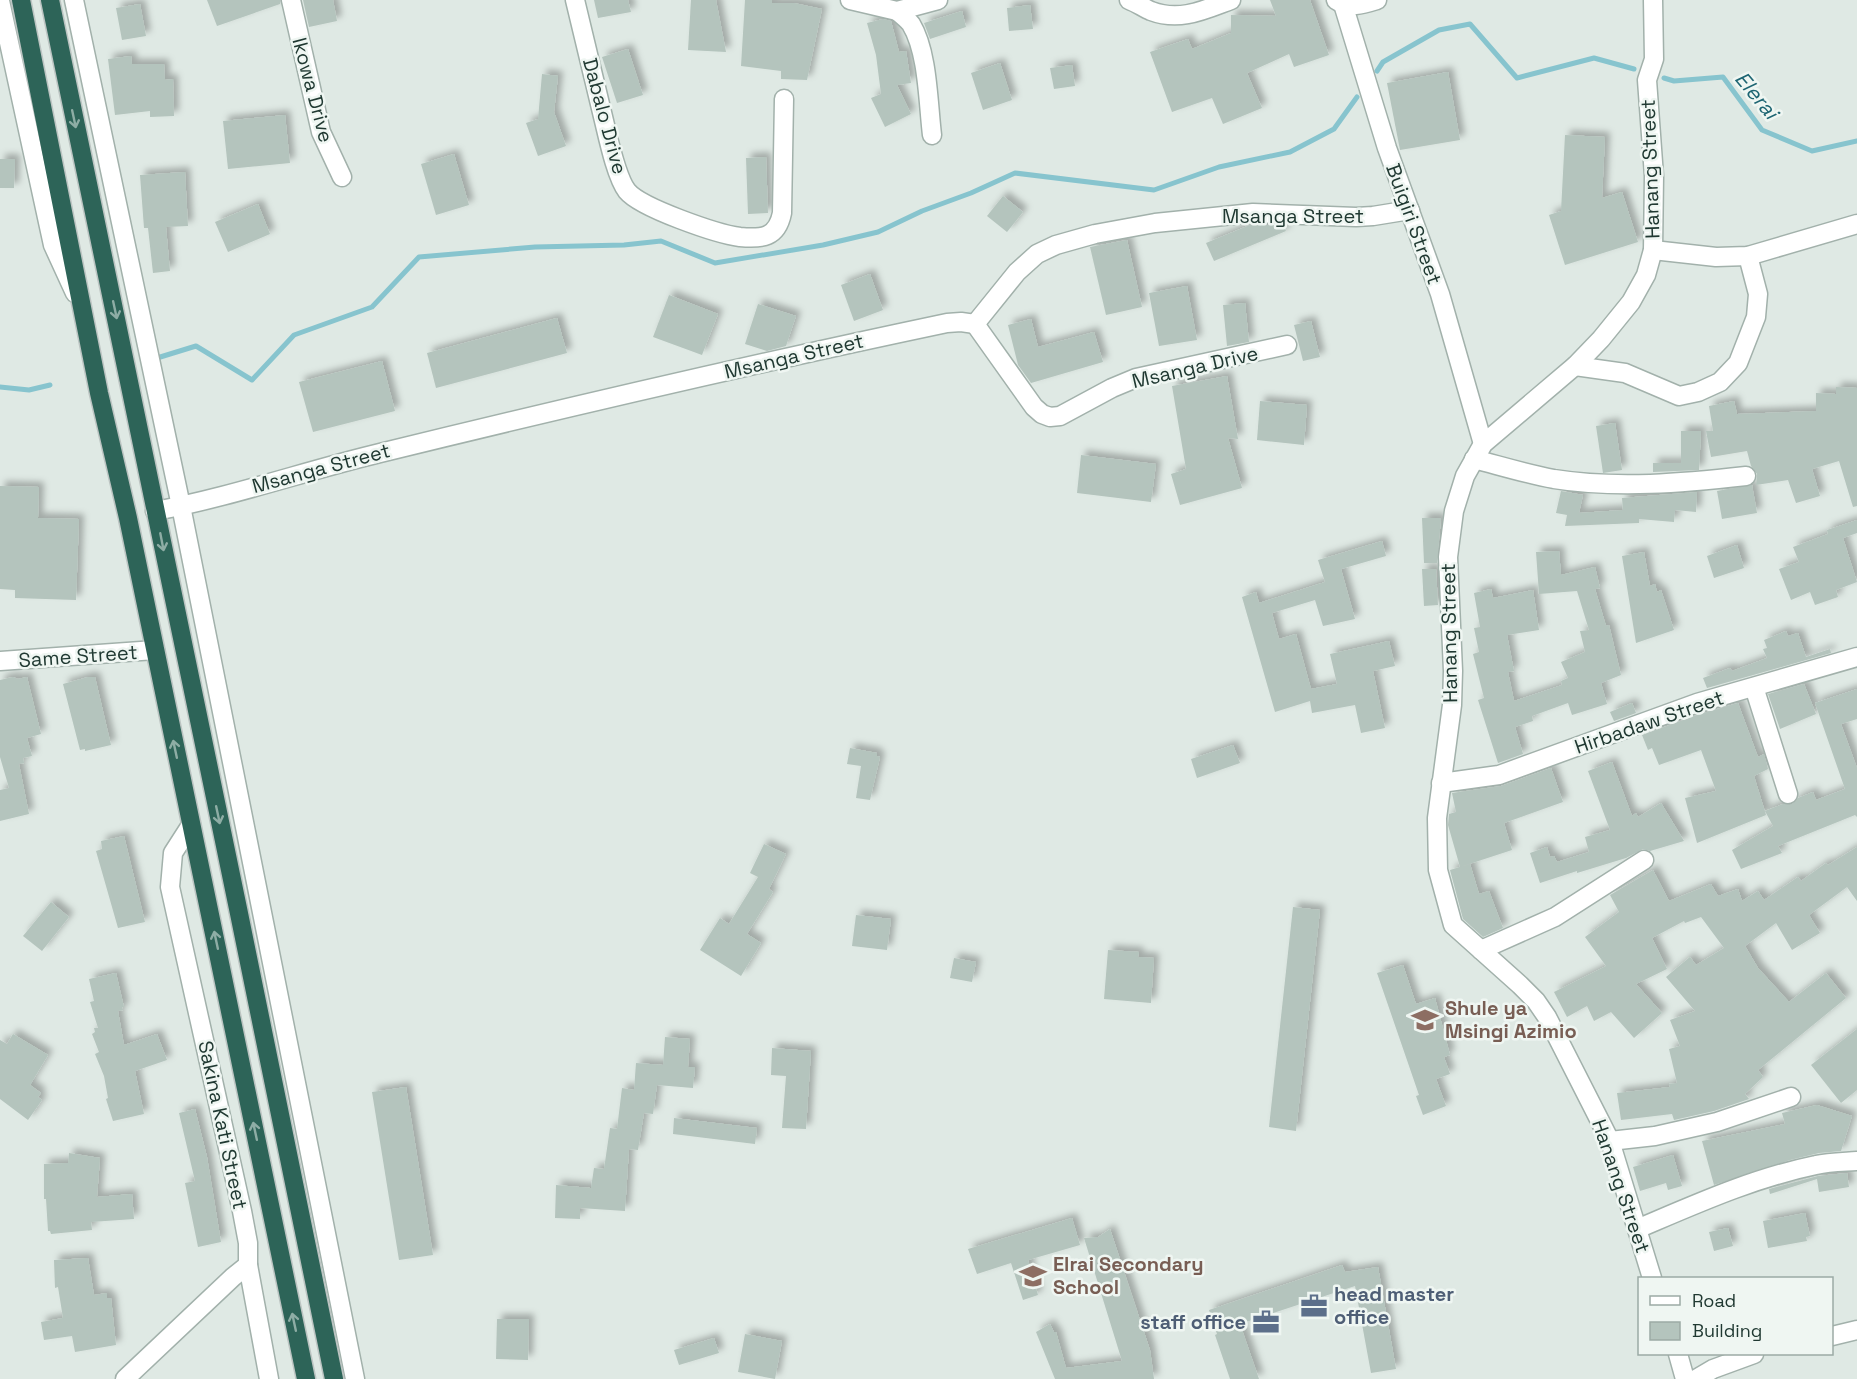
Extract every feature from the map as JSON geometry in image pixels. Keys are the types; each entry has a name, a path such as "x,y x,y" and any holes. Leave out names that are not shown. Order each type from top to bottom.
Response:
{"highway":[{"path":"21,0 99,393 128,518 306,1379"},
{"path":"50,0 334,1379"},
{"path":"38,78 66,76"}],"street":[{"path":"74,0 181,506 356,1379"},
{"name":"Ikowa Drive","path":"291,0 321,132 342,177"},
{"name":"Dabalo Drive","path":"575,0 611,150 624,187 632,196 660,210 698,227 729,236 759,237 774,231 778,227 782,213 784,99"},
{"path":"850,0 897,11 938,0"},
{"path":"1129,0 1158,14 1177,16 1191,14 1231,0"},
{"path":"1339,2 1363,5 1377,0"},
{"name":"Hanang Street","path":"1652,1277 1610,1141 1547,1017 1536,1001 1467,939 1452,922 1436,859 1436,842 1441,783 1452,705 1453,671 1448,557 1454,511 1465,476 1478,452 1575,366 1601,339 1631,302 1646,275 1653,250 1654,176 1647,80 1654,59 1653,0"},
{"path":"0,1 53,245 84,311"},
{"name":"Buigiri Street","path":"1339,2 1387,148 1440,294 1478,452"},
{"path":"897,11 912,25 917,39 923,64 932,135"},
{"name":"Msanga Street","path":"155,511 326,466 766,361 947,323 975,324 1017,272 1036,254 1056,245 1095,234 1155,223 1252,213 1356,217 1410,210"},
{"path":"1653,250 1716,257 1748,256 1857,224"},
{"path":"1575,366 1625,373 1677,396 1686,396 1715,385 1726,377 1738,363 1756,317 1758,294 1748,256"},
{"name":"Msanga Drive","path":"975,324 1034,407 1050,417 1060,416 1136,378 1287,345"},
{"path":"1478,452 1554,478 1590,482 1696,482 1746,476"},
{"name":"Same Street","path":"0,661 155,650"},
{"name":"Hirbadaw Street","path":"1441,783 1498,774 1697,703 1857,657"},
{"path":"1754,687 1788,794"},
{"name":"Sakina Kati Street","path":"191,825 173,853 170,887 242,1211 248,1243 248,1265 269,1379"},
{"path":"1481,950 1555,917 1644,860"},
{"path":"1610,1141 1655,1136 1717,1122 1791,1097"},
{"path":"1637,1229 1758,1180 1817,1165 1857,1161"},
{"path":"125,1379 248,1265"},
{"path":"1833,1336 1857,1330"},
{"path":"1679,1355 1685,1379"},
{"path":"1696,1379 1713,1369 1749,1355"}],"building":[{"path":"207,0 280,0 280,4 217,26"},
{"path":"303,0 333,0 337,21 309,27"},
{"path":"594,0 628,0 631,12 598,18"},
{"path":"691,0 716,0 726,52 688,50"},
{"path":"745,0 772,0 772,3 794,3 822,9 807,80 781,79 781,71 741,66"},
{"path":"1270,0 1310,0 1329,55 1294,67 1289,54 1247,73 1262,108 1223,124 1212,98 1172,112 1150,52 1188,39 1192,49 1231,33 1231,15 1276,16"},
{"path":"140,4 146,36 122,40 116,8"},
{"path":"1030,5 1033,29 1009,31 1007,8"},
{"path":"962,11 966,27 930,39 924,23"},
{"path":"883,19 891,21 899,52 906,51 911,83 897,85 911,114 885,127 871,98 881,94 876,55 867,23"},
{"path":"628,49 643,95 617,103 602,57"},
{"path":"131,56 132,64 164,64 165,80 173,79 174,116 150,117 150,111 115,115 108,59"},
{"path":"1000,63 1012,100 983,110 971,73"},
{"path":"1072,65 1075,86 1054,89 1050,68"},
{"path":"1448,72 1460,140 1400,150 1387,83"},
{"path":"542,74 558,76 554,112 566,146 538,156 526,123 538,119"},
{"path":"285,115 290,163 228,169 223,121"},
{"path":"1565,135 1605,137 1602,198 1622,192 1638,242 1565,265 1549,215 1561,211"},
{"path":"454,154 469,205 436,215 421,164"},
{"path":"766,157 768,213 748,214 746,158"},
{"path":"0,159 15,159 14,188 0,188"},
{"path":"185,172 188,226 166,227 170,271 153,273 148,228 144,228 140,175"},
{"path":"1003,196 1023,212 1007,232 987,216"},
{"path":"258,204 270,234 228,252 215,222"},
{"path":"1250,225 1283,225 1286,231 1214,261 1206,243"},
{"path":"1127,240 1142,307 1106,315 1090,247"},
{"path":"870,274 883,310 854,321 841,285"},
{"path":"1187,286 1197,340 1159,346 1149,293"},
{"path":"669,295 718,314 702,355 653,337"},
{"path":"1245,303 1249,342 1227,346 1223,305"},
{"path":"758,304 796,316 786,346 767,351 745,344"},
{"path":"557,318 567,353 436,388 427,353"},
{"path":"1031,319 1038,347 1094,332 1103,362 1031,383 1018,365 1008,325"},
{"path":"1311,321 1320,357 1303,361 1294,325"},
{"path":"382,361 395,411 313,432 299,382"},
{"path":"1227,376 1238,439 1228,438 1242,488 1180,505 1171,474 1186,469 1172,386"},
{"path":"1836,387 1857,388 1857,506 1853,507 1839,461 1812,469 1820,496 1796,503 1788,480 1756,485 1757,474 1751,466 1747,451 1711,457 1706,431 1713,431 1709,406 1734,401 1737,414 1816,411 1816,393 1836,394"},
{"path":"1260,401 1307,405 1304,445 1257,440"},
{"path":"1615,423 1622,470 1603,473 1596,426"},
{"path":"1681,431 1701,431 1699,470 1653,472 1653,463 1681,463"},
{"path":"1081,455 1156,464 1151,502 1077,493"},
{"path":"1752,485 1757,513 1722,519 1717,491"},
{"path":"0,486 39,487 38,518 79,519 76,600 15,598 15,590 0,589"},
{"path":"1561,491 1583,495 1579,513 1623,510 1622,498 1697,492 1696,512 1675,510 1674,522 1639,519 1639,523 1565,526 1567,515 1556,513"},
{"path":"1422,518 1441,518 1437,563 1424,563"},
{"path":"1857,520 1857,533 1843,538 1857,582 1836,590 1838,597 1815,605 1810,592 1791,600 1779,569 1799,562 1793,547 1828,534 1827,530"},
{"path":"1382,541 1386,556 1341,569 1355,619 1323,626 1315,600 1272,613 1279,639 1296,634 1311,689 1337,684 1330,654 1389,641 1395,666 1373,671 1385,728 1361,733 1355,705 1312,713 1310,701 1275,712 1242,597 1256,592 1259,603 1325,582 1318,560"},
{"path":"1737,545 1744,568 1714,578 1707,556"},
{"path":"1559,551 1561,575 1595,567 1600,588 1595,589 1606,626 1609,625 1621,675 1601,683 1607,704 1572,715 1568,703 1532,716 1533,721 1515,727 1523,754 1498,763 1478,700 1484,698 1473,654 1479,652 1474,628 1480,627 1474,593 1491,589 1493,598 1533,590 1539,630 1507,635 1514,671 1508,672 1514,701 1562,685 1561,681 1568,678 1561,662 1585,652 1580,631 1589,630 1577,591 1539,594 1536,552"},
{"path":"1644,552 1650,586 1655,584 1657,592 1661,590 1674,630 1636,643 1622,556"},
{"path":"1422,569 1436,569 1438,605 1424,606"},
{"path":"1786,631 1788,636 1798,633 1806,657 1830,649 1831,653 1707,688 1703,678 1730,668 1732,671 1767,658 1763,649 1767,648 1764,640"},
{"path":"13,677 18,679 27,677 41,734 27,738 32,756 23,758 24,763 19,764 29,814 0,821 0,790 9,788 0,757 0,680"},
{"path":"95,677 111,745 85,751 85,749 80,750 63,684"},
{"path":"1804,684 1816,714 1780,729 1768,694"},
{"path":"1857,689 1857,719 1841,724 1857,768 1857,817 1855,815 1778,846 1782,853 1741,869 1732,850 1773,826 1765,811 1783,804 1792,804 1798,798 1813,792 1816,800 1845,789 1815,703"},
{"path":"1632,703 1636,713 1614,721 1610,712"},
{"path":"1738,703 1758,757 1764,754 1768,769 1754,776 1766,815 1697,843 1685,798 1716,791 1701,750 1659,765 1652,748 1648,750 1642,735"},
{"path":"1233,745 1240,763 1197,778 1191,759"},
{"path":"850,748 877,753 880,757 870,800 856,798 861,766 847,764"},
{"path":"1612,762 1632,816 1636,813 1638,817 1661,803 1684,841 1650,851 1643,849 1626,858 1540,883 1530,853 1547,847 1550,857 1554,856 1557,862 1589,852 1585,837 1610,830 1588,771"},
{"path":"1551,768 1563,802 1504,823 1512,850 1460,867 1448,825 1449,814 1456,812 1452,793 1501,786"},
{"path":"124,836 145,922 118,928 96,851 102,849 101,841"},
{"path":"764,844 786,854 769,889 773,892 747,934 761,943 741,976 700,950 720,918 729,924 758,877 750,873"},
{"path":"1857,847 1857,901 1847,887 1809,915 1820,933 1792,950 1776,923 1745,946 1758,968 1789,1002 1826,973 1846,998 1758,1070 1763,1077 1745,1094 1749,1099 1714,1111 1674,1120 1672,1114 1621,1120 1617,1093 1670,1087 1669,1084 1677,1083 1669,1049 1680,1046 1670,1020 1695,1011 1666,977 1690,957 1696,965 1724,948 1701,917 1685,923 1684,921 1652,938 1667,969 1636,984 1662,1013 1634,1038 1611,1012 1594,1021 1587,1006 1567,1017 1554,992 1606,966 1585,937 1619,912 1610,895 1653,870 1669,901 1711,884 1718,896 1738,889 1742,901 1758,891 1764,900 1798,877 1801,881 1826,863 1828,865"},
{"path":"1470,864 1479,894 1489,891 1503,928 1483,937 1463,919 1450,870"},
{"path":"51,902 69,917 42,951 23,936"},
{"path":"1293,907 1320,910 1296,1131 1269,1127"},
{"path":"856,915 891,919 887,950 852,946"},
{"path":"1108,950 1139,952 1138,957 1154,958 1151,1003 1104,999"},
{"path":"954,958 976,962 972,982 950,978"},
{"path":"1403,965 1416,1004 1435,998 1450,1055 1444,1057 1450,1074 1436,1079 1446,1106 1423,1115 1416,1096 1419,1095 1377,973"},
{"path":"116,973 124,1007 122,1007 123,1010 118,1011 124,1045 157,1034 167,1060 135,1071 144,1114 113,1121 106,1099 108,1098 104,1076 95,1054 99,1052 92,1034 95,1032 94,1028 98,1028 90,1002 94,1001 89,979"},
{"path":"1857,1029 1857,1090 1841,1103 1811,1065"},
{"path":"13,1034 48,1055 30,1085 41,1093 38,1097 42,1100 28,1120 0,1099 0,1040 7,1044"},
{"path":"665,1037 690,1039 688,1067 695,1067 693,1088 657,1085 653,1114 644,1113 638,1150 629,1149 625,1211 580,1208 580,1219 555,1218 556,1185 591,1188 594,1168 604,1169 610,1128 617,1129 622,1088 634,1090 636,1063 663,1065"},
{"path":"772,1048 811,1051 806,1129 782,1128 786,1076 771,1075"},
{"path":"406,1087 433,1255 399,1260 372,1092"},
{"path":"1817,1105 1852,1116 1841,1151 1819,1153 1790,1160 1714,1185 1702,1141 1785,1124 1782,1113"},
{"path":"195,1109 207,1157 221,1242 198,1247 185,1183 195,1181 179,1113"},
{"path":"674,1118 757,1128 755,1144 673,1134"},
{"path":"69,1153 100,1158 97,1197 132,1194 134,1219 91,1222 92,1230 51,1234 48,1231 46,1199 44,1199 44,1164 68,1163"},
{"path":"1673,1155 1682,1186 1668,1190 1666,1183 1640,1191 1633,1167"},
{"path":"1847,1173 1849,1187 1819,1192 1817,1179 1770,1194 1769,1189 1818,1176"},
{"path":"1805,1213 1810,1236 1806,1237 1807,1241 1768,1248 1763,1221"},
{"path":"1072,1218 1080,1245 1028,1260 1038,1295 1023,1300 1011,1263 977,1274 968,1249"},
{"path":"1728,1228 1733,1246 1714,1251 1709,1232"},
{"path":"1110,1229 1150,1350 1154,1379 1055,1379 1036,1332 1050,1324 1056,1332 1066,1368 1122,1361 1084,1238 1098,1237"},
{"path":"88,1258 94,1295 107,1293 107,1298 111,1298 116,1345 75,1352 72,1336 44,1340 41,1322 63,1318 58,1287 55,1288 54,1260"},
{"path":"1342,1265 1345,1272 1378,1267 1396,1369 1371,1373 1355,1286 1240,1324 1259,1379 1230,1379 1209,1310"},
{"path":"497,1319 529,1319 528,1360 496,1359"},
{"path":"745,1334 782,1341 775,1379 738,1372"},
{"path":"714,1338 719,1353 679,1365 674,1350"}],"waterway":[{"path":"1377,71 1383,62 1439,30 1470,24 1517,78 1594,58 1634,69"},
{"name":"Elerai","path":"1664,78 1674,81 1723,77 1762,130 1812,151 1857,141"},
{"path":"157,358 196,346 252,380 294,335 372,307 419,257 535,247 624,245 661,241 715,263 823,245 878,232 922,211 971,193 1015,173 1154,190 1219,167 1290,152 1334,129 1357,97"},
{"path":"0,387 29,390 50,385"}],"place":[{"name":"Shule ya Msingi Azimio","path":"1425,1020"},
{"name":"Elrai Secondary School","path":"1033,1276"},
{"name":"head master office","path":"1314,1306"},
{"name":"staff office","path":"1266,1322"}]}
